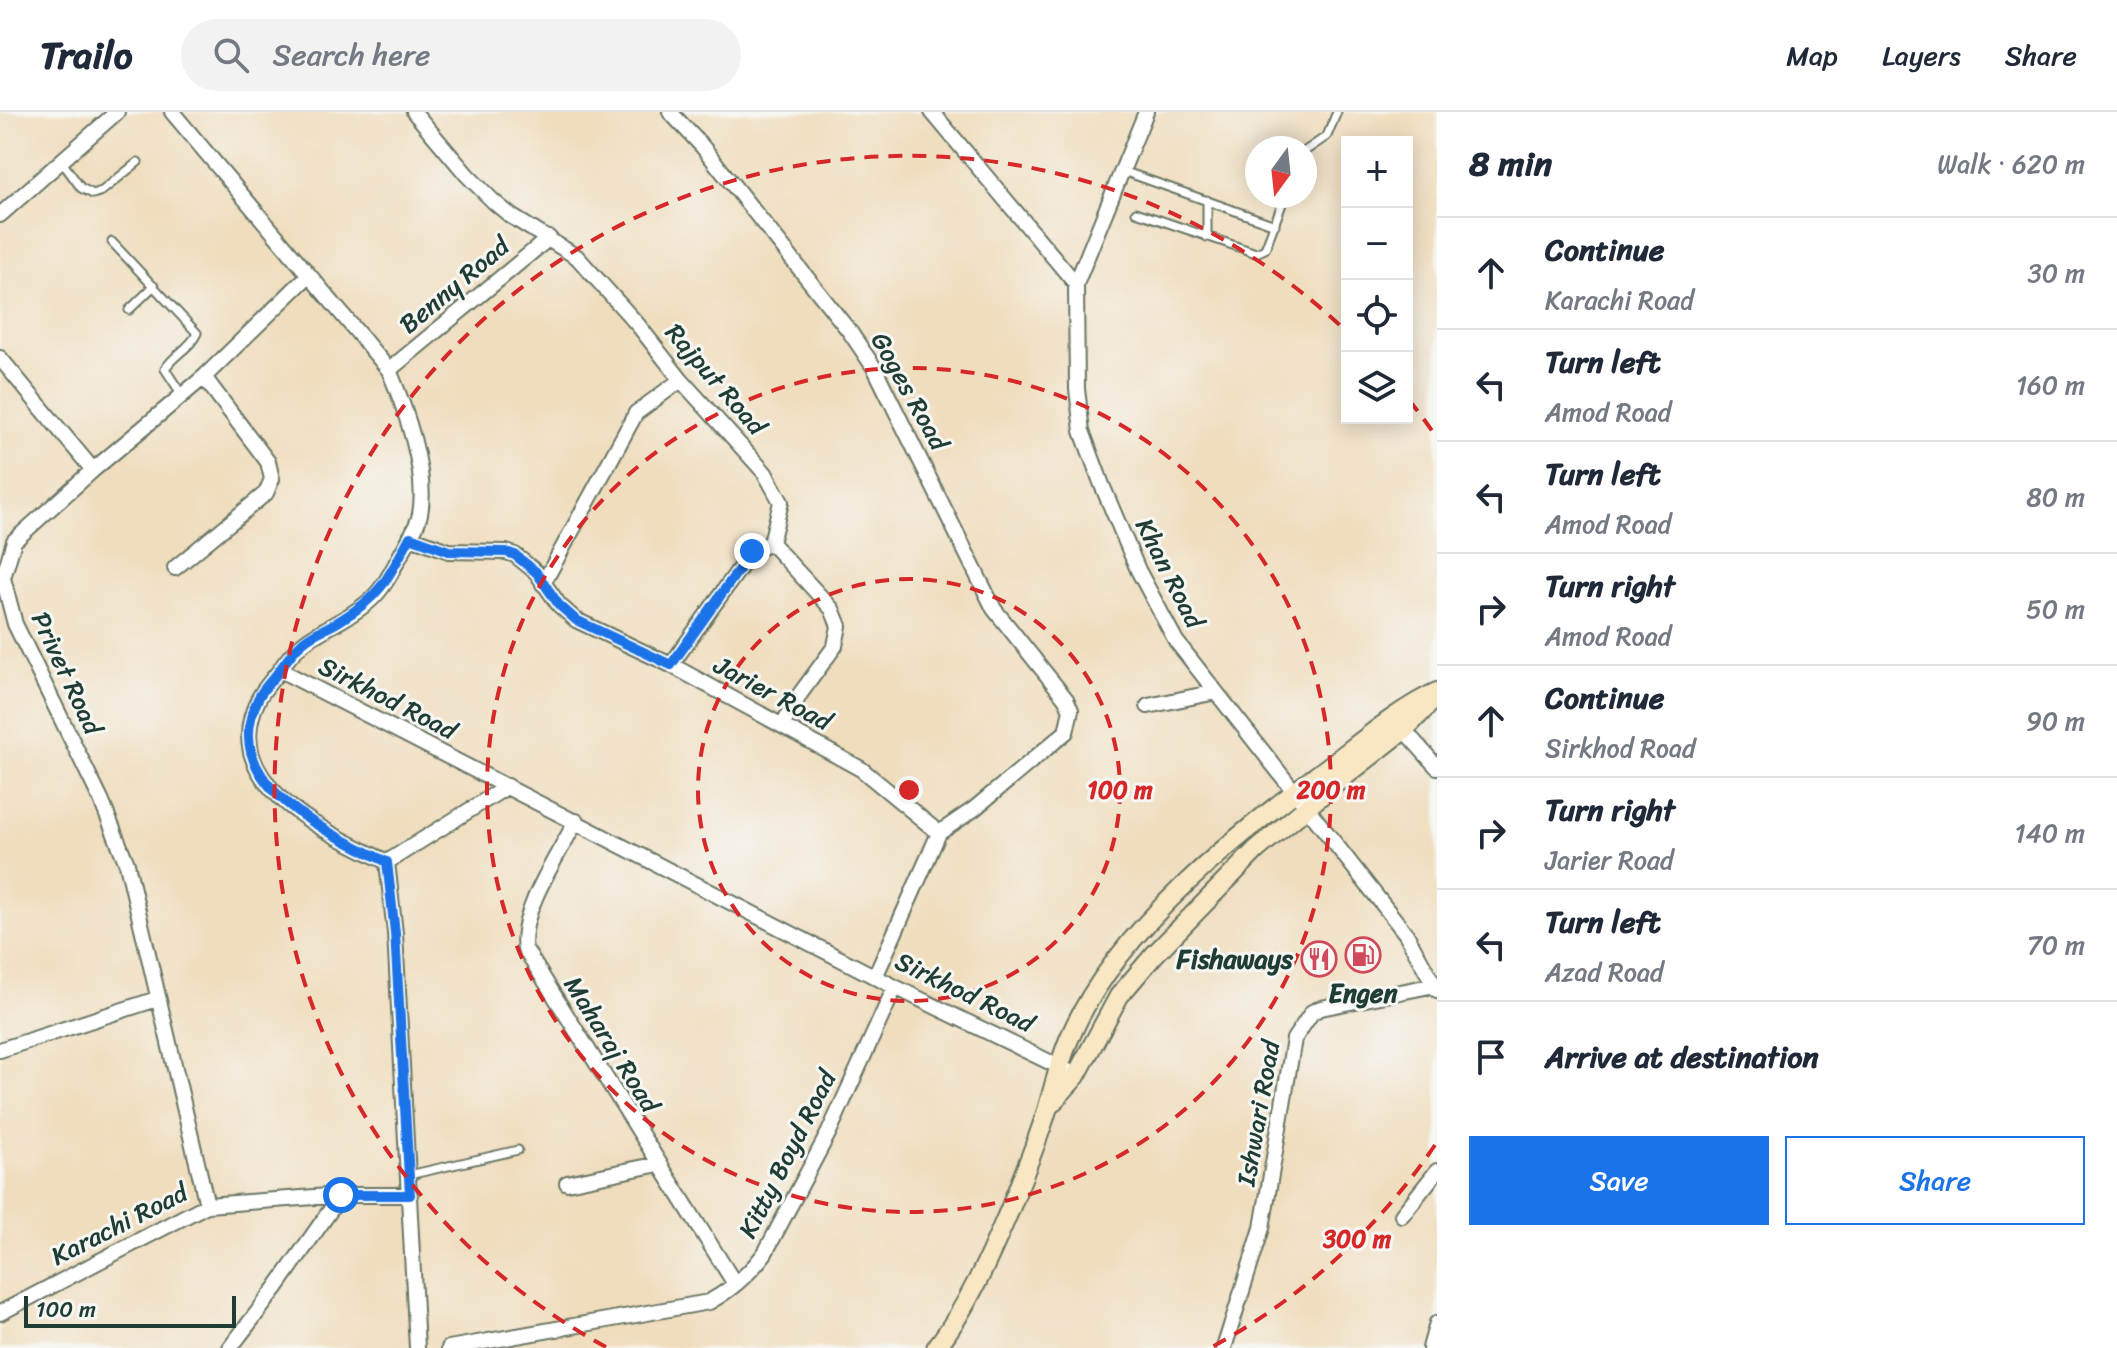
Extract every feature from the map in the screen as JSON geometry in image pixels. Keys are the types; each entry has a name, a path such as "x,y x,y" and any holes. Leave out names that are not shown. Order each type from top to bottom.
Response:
{"street":[{"path":"0,215 117,112"},
{"name":"Sirkhod Road","path":"172,112 389,370 399,394 420,478 420,516 381,590 366,604 306,639 288,656 280,670 895,987 1076,1076"},
{"name":"Rajput Road","path":"414,112 494,202 577,257 765,473 778,493 781,510 771,543"},
{"name":"Goges Road","path":"670,112 702,146 850,332 875,369 994,609 1066,699 1070,716 1066,732 974,809 939,833"},
{"path":"932,112 1076,284"},
{"path":"945,128 952,112"},
{"name":"Khan Road","path":"1146,112 1076,284 1077,389 1082,431 1138,570 1176,641 1406,934 1436,988"},
{"name":"Benny Road","path":"389,370 549,238"},
{"name":"Privet Road","path":"207,1205 127,864 101,800 15,624 3,585 6,563 14,541 204,377 309,275"},
{"path":"0,358 93,470"},
{"path":"175,568 266,493 272,479 268,462 204,377"},
{"path":"543,584 636,413 681,380"},
{"name":"Jarier Road","path":"410,537 449,551 506,552 515,555 536,572 559,605 576,620 671,665 861,769 939,833"},
{"path":"671,665 752,551 771,543 832,609 839,626 835,646 800,694 783,724"},
{"path":"280,670 258,698 250,721 250,747 258,771 275,792 310,822 387,862"},
{"path":"1148,706 1216,692"},
{"path":"936,1348 951,1329 987,1264 1049,1106 1058,1065 1085,1007 1114,962 1175,895 1292,792 1414,703 1437,694"},
{"path":"1049,1106 1076,1076 1119,996 1154,955 1256,850 1404,730 1437,694"},
{"path":"1404,730 1437,767"},
{"path":"387,862 508,786"},
{"name":"Maharaj Road","path":"576,821 529,916 523,938 525,949 735,1284"},
{"path":"876,975 939,833"},
{"path":"387,862 395,933 417,1348"},
{"name":"Kitty Boyd Road","path":"449,1348 709,1302 735,1284 765,1253 796,1197 895,987"},
{"name":"Ishwari Road","path":"1224,1348 1262,1228 1271,1188 1290,1056 1299,1028 1312,1012 1321,1008 1436,988"},
{"path":"0,1050 157,999"},
{"path":"567,1183 659,1164"},
{"path":"1402,1215 1437,1171"},
{"path":"230,1348 341,1195"},
{"name":"Karachi Road","path":"0,1313 207,1205 341,1195 410,1195"},
{"path":"1430,1348 1437,1323"}],"lane":[{"path":"1317,143 1327,136 1337,112"},
{"path":"61,161 81,188 93,194 102,191 138,162"},
{"path":"1121,170 1275,225"},
{"path":"1207,200 1207,237"},
{"path":"1136,212 1260,253 1265,249 1281,208"},
{"path":"112,242 197,333 195,339 165,369 182,395"},
{"path":"129,310 154,286"},
{"path":"409,1175 518,1150"}],"place":[{"name":"Engen","path":"1363,955"},
{"name":"Fishaways","path":"1319,959"}],"route":[{"path":"341,1195 410,1195 395,933 387,862 310,822 275,792 258,771 250,747 250,721 258,698 288,656 306,639 366,604 381,590 410,537 449,551 506,552 515,555 536,572 567,614 671,665 752,551"}]}
